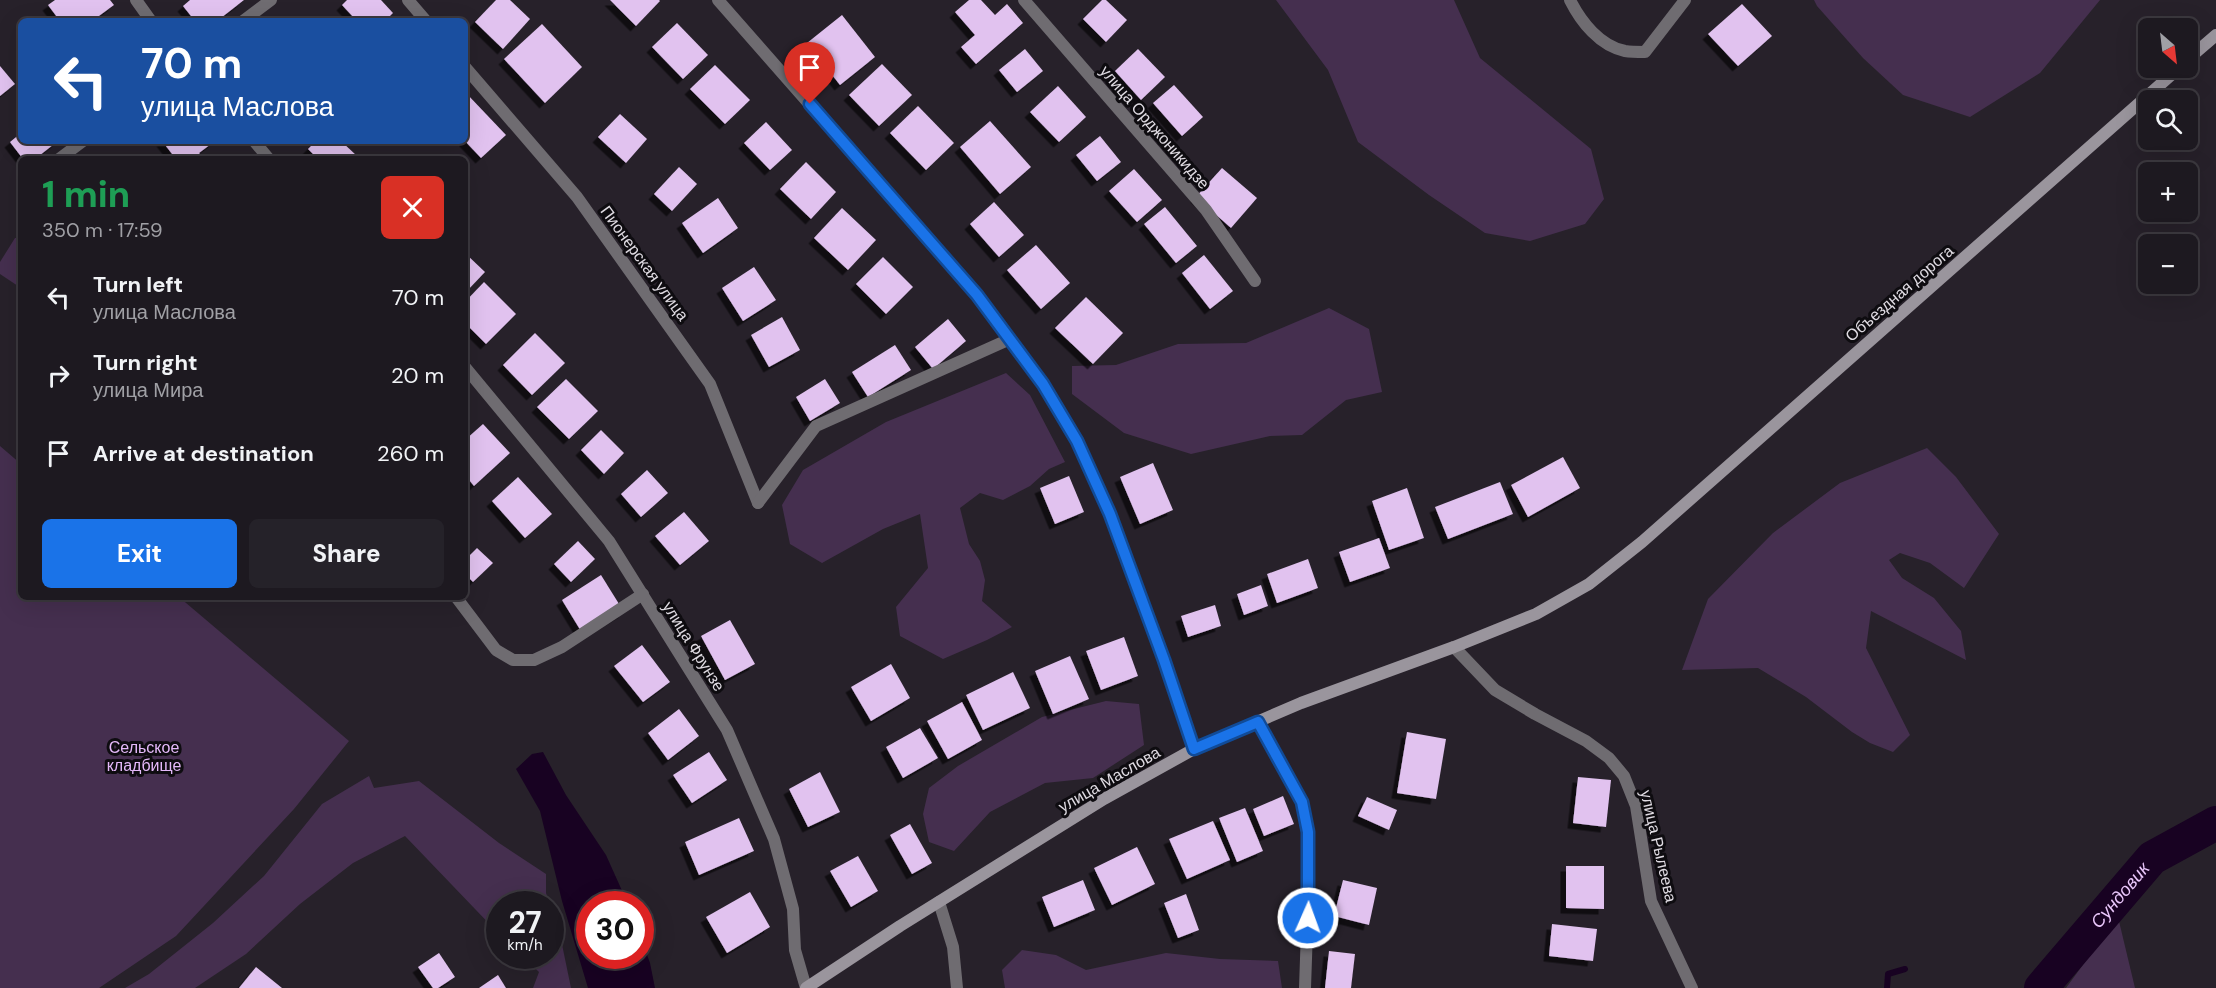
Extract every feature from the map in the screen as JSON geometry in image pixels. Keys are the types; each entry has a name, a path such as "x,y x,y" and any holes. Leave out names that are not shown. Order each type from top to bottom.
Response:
{"main road":[{"path":"2198,51 2216,35"},
{"name":"Объездная дорога","path":"1642,542 2168,78"},
{"name":"улица Маслова","path":"806,988 1104,799 1194,749 1301,703 1454,647 1536,614 1589,584 1642,542"}],"street":[{"path":"136,0 149,18"},
{"path":"247,18 271,0"},
{"path":"408,0 423,18"},
{"path":"718,0 977,295 1043,384 1077,441 1105,504 1164,660 1194,749"},
{"name":"улица Орджоникидзе","path":"1024,0 1206,210 1255,281"},
{"path":"1570,0 1594,36 1624,51 1645,52 1685,0"},
{"name":"Пионерская улица","path":"468,70 577,197 710,384 758,503 816,426 1010,339"},
{"path":"63,156 79,144"},
{"path":"256,144 266,156"},
{"name":"улица Фрунзе","path":"468,371 609,541 727,730 774,839 793,909 795,950 806,988"},
{"path":"458,600 496,650 513,660 534,660 562,647 643,594"},
{"name":"улица Рылеева","path":"1454,647 1495,690 1586,741 1609,758 1624,776 1636,806 1651,901 1692,988"},
{"path":"1258,722 1302,802 1308,832 1310,871 1305,988"},
{"path":"939,902 953,947 957,988"}],"green space":[{"path":"1276,0 1454,0 1480,58 1591,149 1604,199 1585,224 1530,241 1485,233 1358,142 1328,70"},
{"path":"1814,0 2100,0 2040,73 1970,117 1903,95 1863,58"},
{"path":"15,238 18,238 18,286 0,274 0,262"},
{"path":"1329,308 1369,329 1382,392 1346,400 1302,435 1270,436 1191,454 1124,433 1072,394 1072,366 1116,365 1178,344 1246,343"},
{"path":"1006,373 1030,395 1065,462 1049,469 1030,486 1003,500 980,493 960,508 969,544 980,561 985,580 982,601 1012,627 943,659 900,636 896,607 928,568 920,514 883,529 822,563 790,544 782,505 803,470 886,422"},
{"name":"Сельское кладбище","path":"0,446 18,461 18,600 183,600 349,741 294,809 176,936 99,988 0,988"},
{"path":"1927,448 1956,477 1999,534 1964,588 1930,563 1900,553 1889,560 1902,578 1934,598 1961,631 1966,660 1871,611 1866,648 1910,735 1893,752 1870,743 1852,732 1806,697 1758,668 1682,670 1708,599 1773,533 1840,483"},
{"path":"1106,701 1139,704 1144,745 1093,778 1045,783 990,812 954,851 929,842 923,814 929,788 958,766 1042,717"},
{"path":"369,776 374,788 419,781 499,843 546,874 546,891 486,891 486,920 405,836 353,863 300,904 246,954 195,988 125,988 149,974 213,923 264,876 322,804"},
{"path":"2118,917 2135,988 2066,988"},
{"path":"1022,950 1056,955 1086,970 1166,953 1220,959 1278,961 1282,988 1005,988 1002,970"},
{"path":"564,954 571,988 533,988 539,972 536,969 564,969"}],"shaded area":[{"path":"543,752 566,795 606,855 622,891 576,891 576,948 564,908 564,891 560,891 540,811 516,769 532,754"},
{"path":"582,969 651,969 655,988 588,988"}],"building":[{"path":"55,0 110,0 114,5 96,18 58,18 48,5"},
{"path":"190,0 244,0 221,18 193,18 183,6"},
{"path":"347,0 381,0 393,13 388,18 354,18 342,5"},
{"path":"496,0 510,0 530,19 503,49 475,22"},
{"path":"610,0 659,0 660,1 636,26"},
{"path":"969,0 981,0 995,15 1007,4 1023,23 976,64 961,47 975,35 955,12"},
{"path":"1102,0 1106,0 1127,20 1106,42 1083,19"},
{"path":"1742,4 1772,36 1738,66 1708,34"},
{"path":"842,15 875,57 840,85 807,43"},
{"path":"677,23 708,55 683,79 652,47"},
{"path":"542,24 582,67 545,103 504,59"},
{"path":"1025,49 1043,71 1017,92 999,70"},
{"path":"1138,49 1165,77 1141,100 1115,71"},
{"path":"882,64 912,95 879,126 849,95"},
{"path":"715,65 750,100 725,124 690,89"},
{"path":"0,66 15,84 0,96"},
{"path":"1174,85 1203,117 1182,136 1153,103"},
{"path":"1058,86 1086,117 1059,142 1030,112"},
{"path":"468,95 506,135 481,158 468,144"},
{"path":"918,106 954,143 926,170 890,133"},
{"path":"620,114 647,139 626,163 598,137"},
{"path":"990,121 1031,167 1000,194 960,147"},
{"path":"766,122 792,150 770,170 744,143"},
{"path":"18,135 18,144 54,144 39,156 21,156 10,142"},
{"path":"1100,136 1121,162 1097,181 1076,155"},
{"path":"164,144 211,144 199,153 202,156 174,156"},
{"path":"313,144 344,144 357,156 315,156 308,149"},
{"path":"806,162 836,192 811,219 780,189"},
{"path":"679,167 697,184 672,211 654,194"},
{"path":"1222,168 1257,198 1231,228 1196,197"},
{"path":"1134,169 1162,200 1137,222 1109,191"},
{"path":"718,198 738,228 703,253 682,223"},
{"path":"994,202 1024,235 999,257 970,224"},
{"path":"1165,207 1197,246 1176,263 1144,224"},
{"path":"842,208 876,240 848,270 814,238"},
{"path":"1036,245 1070,283 1041,309 1007,270"},
{"path":"1204,255 1233,291 1210,309 1182,273"},
{"path":"468,256 485,272 468,290"},
{"path":"883,257 913,287 886,314 856,284"},
{"path":"754,267 776,300 743,321 722,288"},
{"path":"484,282 516,314 486,344 468,326 468,299"},
{"path":"1086,297 1123,333 1093,364 1055,328"},
{"path":"782,317 800,350 769,367 751,335"},
{"path":"948,319 966,341 933,369 915,347"},
{"path":"535,333 565,363 532,395 503,365"},
{"path":"895,345 911,370 868,397 852,372"},
{"path":"566,379 598,411 569,439 537,407"},
{"path":"825,379 840,403 810,421 796,397"},
{"path":"483,424 510,453 474,486 468,479 468,437"},
{"path":"601,430 624,453 604,474 581,450"},
{"path":"1563,457 1580,488 1528,517 1511,485"},
{"path":"1153,463 1173,510 1140,524 1120,477"},
{"path":"647,470 668,493 641,517 621,494"},
{"path":"1069,476 1084,512 1055,524 1040,488"},
{"path":"518,477 552,514 525,538 492,501"},
{"path":"1500,482 1513,514 1448,539 1435,507"},
{"path":"1407,488 1424,538 1389,550 1372,501"},
{"path":"684,512 709,541 680,565 655,536"},
{"path":"1379,538 1390,568 1350,582 1339,552"},
{"path":"578,541 595,559 571,582 554,564"},
{"path":"477,548 493,563 473,582 468,577 468,557"},
{"path":"1308,559 1318,588 1277,603 1267,574"},
{"path":"601,575 624,612 584,636 562,600"},
{"path":"1261,585 1268,606 1244,615 1237,594"},
{"path":"1215,605 1221,626 1188,637 1181,616"},
{"path":"730,620 755,664 725,680 701,636"},
{"path":"1124,637 1138,676 1101,690 1086,651"},
{"path":"642,645 670,682 643,702 614,666"},
{"path":"1070,656 1089,699 1053,714 1035,671"},
{"path":"891,664 910,698 871,721 851,687"},
{"path":"1013,672 1030,708 983,730 966,695"},
{"path":"962,702 982,740 948,759 927,721"},
{"path":"679,709 699,736 668,760 648,733"},
{"path":"920,728 938,758 903,778 886,747"},
{"path":"1407,732 1446,739 1436,799 1397,793"},
{"path":"709,752 727,780 692,803 673,775"},
{"path":"820,772 840,812 808,827 789,789"},
{"path":"1578,777 1611,780 1606,827 1573,823"},
{"path":"1283,796 1294,824 1264,836 1253,809"},
{"path":"1367,797 1397,810 1389,830 1358,816"},
{"path":"1245,808 1263,851 1237,862 1219,818"},
{"path":"739,818 754,851 699,875 685,842"},
{"path":"1213,821 1230,860 1187,879 1169,839"},
{"path":"910,824 932,863 912,874 890,835"},
{"path":"1137,847 1155,884 1112,905 1094,868"},
{"path":"858,856 878,891 851,907 830,871"},
{"path":"1566,866 1604,866 1604,909 1566,908"},
{"path":"1083,880 1095,910 1054,927 1042,897"},
{"path":"1343,880 1377,888 1369,925 1334,916"},
{"path":"750,892 770,927 727,953 706,917"},
{"path":"1186,894 1199,930 1178,938 1164,903"},
{"path":"1552,924 1597,929 1593,961 1549,956"},
{"path":"1329,951 1355,954 1351,988 1325,988"},
{"path":"439,953 455,977 438,988 433,988 418,967"},
{"path":"256,967 282,988 239,988"},
{"path":"498,975 506,988 479,988"}],"waterway":[{"name":"Сундовик","path":"2041,988 2152,858 2216,823"},
{"path":"1887,988 1888,974 1905,969"}],"route":[{"path":"810,104 977,295 1043,384 1077,441 1110,514 1194,749 1258,722 1302,802 1308,832 1310,871 1308,918"}]}
